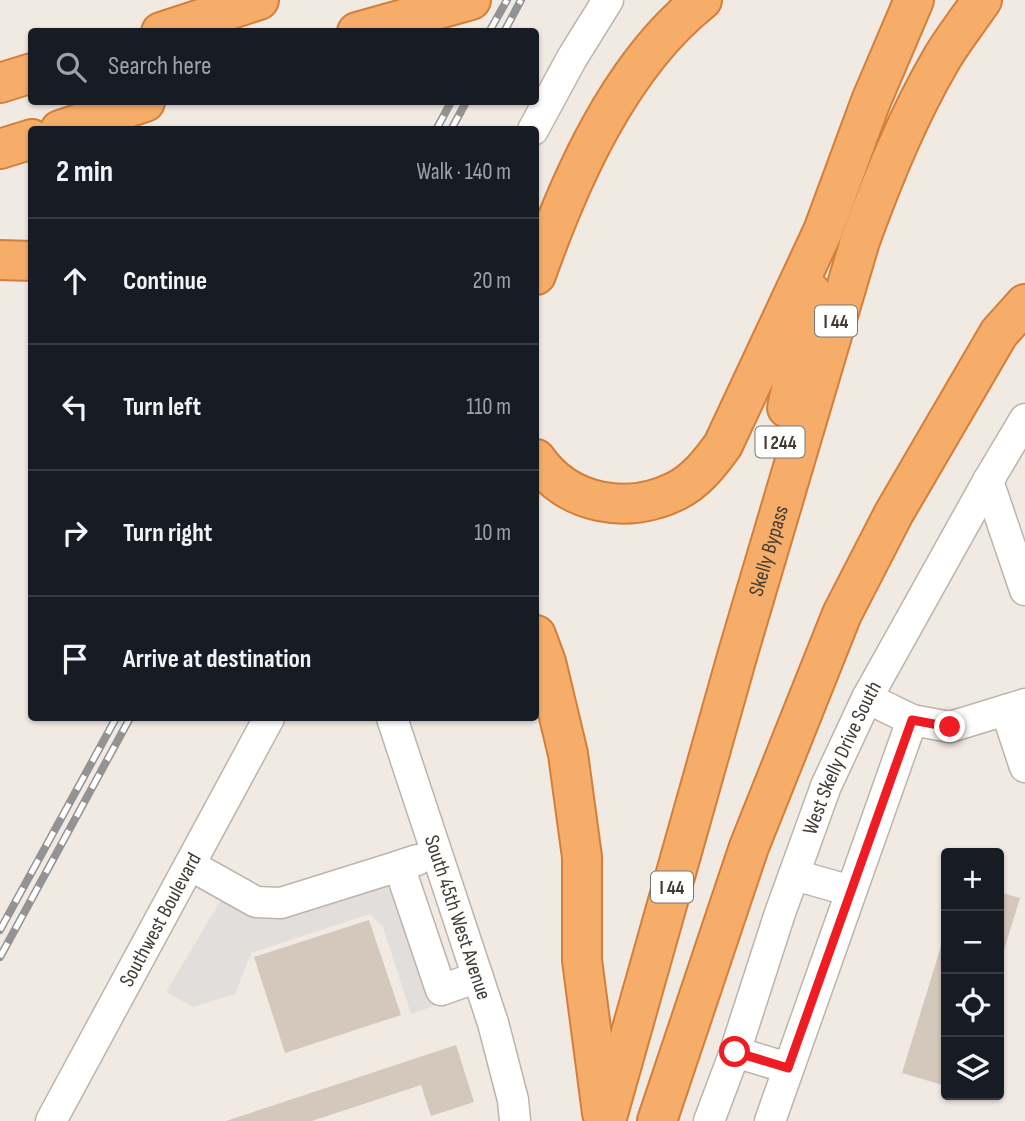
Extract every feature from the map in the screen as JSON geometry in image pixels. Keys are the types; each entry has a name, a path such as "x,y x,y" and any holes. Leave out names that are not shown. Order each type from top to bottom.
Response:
{"highway":[{"path":"173,28 259,0"},
{"path":"371,28 471,0"},
{"path":"539,267 572,182 613,106 639,67 672,27 702,0"},
{"name":"I 244","path":"738,653 823,231 871,101 914,0"},
{"name":"Skelly Bypass","path":"605,1121 738,653 873,204 921,97 943,57 982,0"},
{"path":"0,83 28,74"},
{"path":"72,126 136,105"},
{"path":"0,149 28,140"},
{"path":"539,462 554,480 572,492 614,505 656,499 678,490 696,477 723,445 823,231"},
{"path":"0,260 28,261"},
{"path":"657,1121 749,847 842,614 894,513 999,333 1025,281"},
{"path":"999,333 1025,304"},
{"path":"539,643 568,754 582,857 582,960 605,1121"}],"street":[{"path":"535,126 572,58 608,0"},
{"name":"West Skelly Drive South","path":"709,1121 826,786 867,698 1025,419"},
{"path":"988,481 1025,590"},
{"path":"867,698 912,720 950,727 1016,707 1025,767"},
{"path":"770,1121 912,720"},
{"name":"Southwest Boulevard","path":"51,1121 267,721"},
{"name":"South 45th West Avenue","path":"393,721 493,1023 513,1100 509,1120"},
{"path":"190,865 256,902 281,904 437,853"},
{"path":"399,866 441,990 478,977"},
{"path":"795,875 851,891"},
{"path":"735,1052 788,1068"}],"shaded area":[{"path":"405,851 455,998 411,1014 383,927 370,914 251,953 235,994 193,1007 166,992 237,873 272,895"}],"building":[{"path":"1004,893 1020,898 1004,950"},
{"path":"369,920 401,1015 285,1053 254,957"},
{"path":"941,946 941,1085 902,1073"},
{"path":"456,1045 474,1102 431,1116 421,1085 312,1121 226,1121"}],"railway":[{"path":"491,28 507,0"},
{"path":"506,28 521,0"},
{"path":"438,126 449,105"},
{"path":"453,126 464,105"},
{"path":"0,930 114,721"},
{"path":"0,957 128,721"}],"route":[{"path":"735,1052 788,1068 912,720 950,727"}]}
